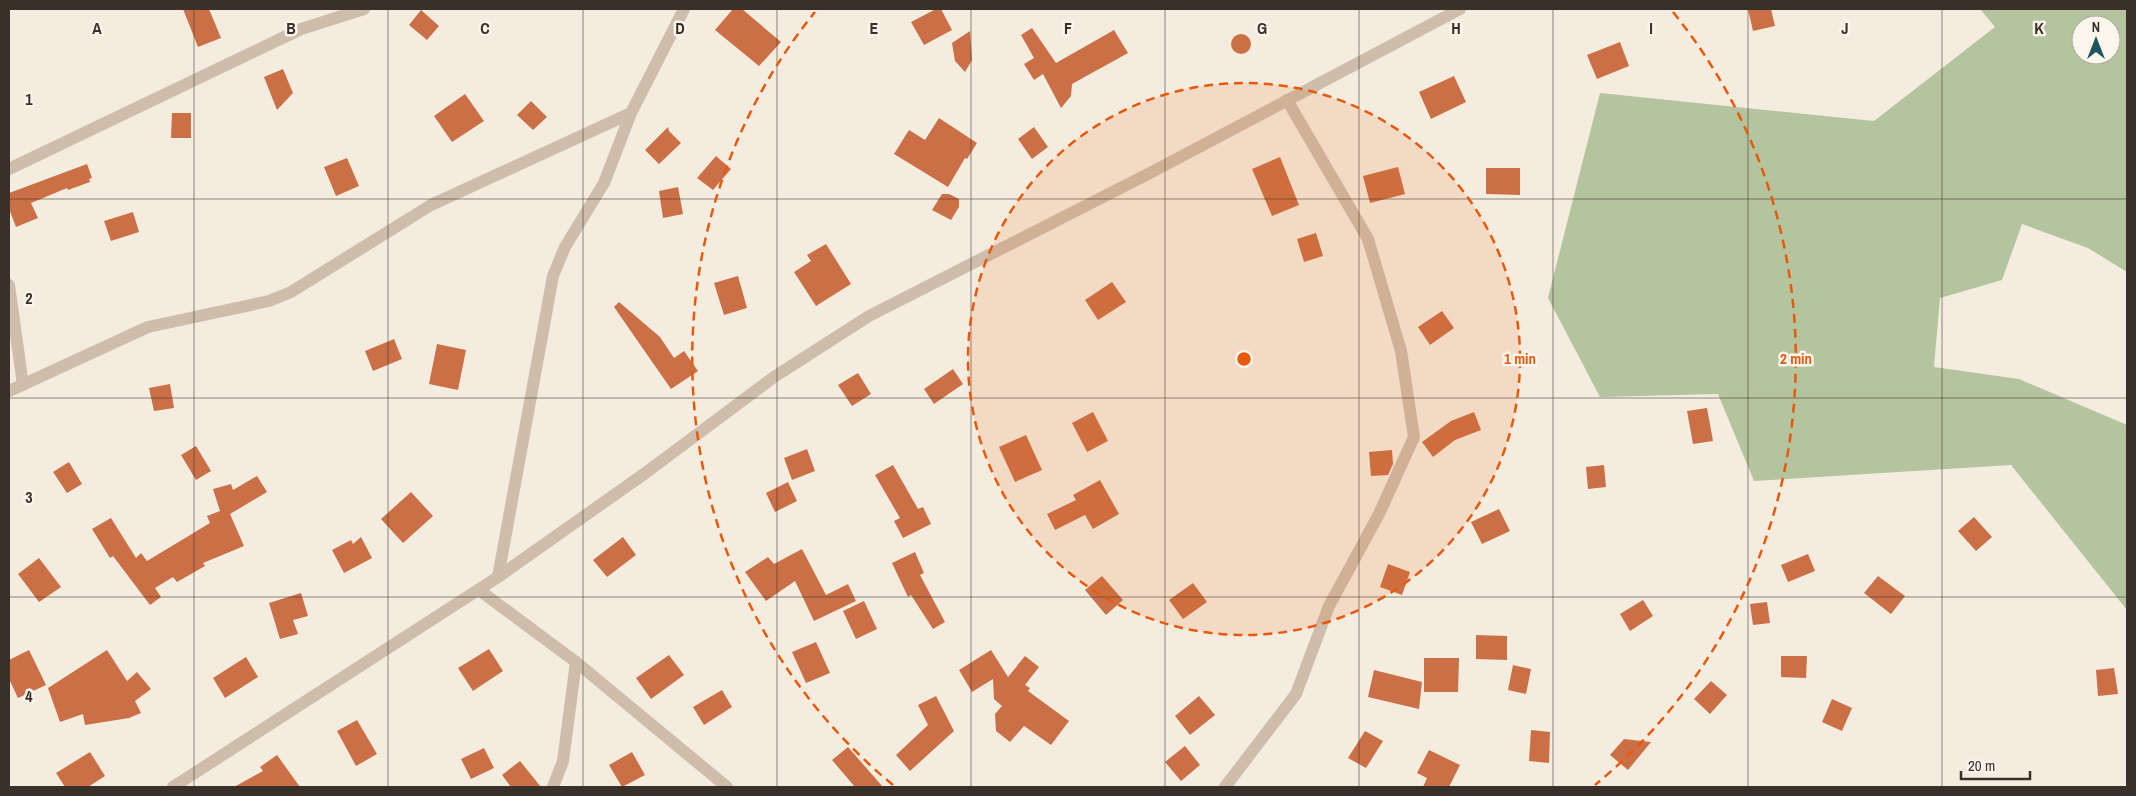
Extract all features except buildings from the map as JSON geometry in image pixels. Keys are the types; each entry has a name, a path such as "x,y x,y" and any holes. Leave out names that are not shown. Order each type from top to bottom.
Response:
{"street":[{"path":"9,169 301,29 364,9"},
{"path":"498,577 553,276 564,246 604,183 631,113 684,9"},
{"path":"173,787 479,590 644,474 774,378 869,316 1150,173 1460,9"},
{"path":"1225,787 1296,694 1329,606 1379,514 1414,437 1401,351 1368,239 1287,100"},
{"path":"9,392 148,327 269,301 291,292 431,205 631,113"},
{"path":"9,285 23,385"},
{"path":"479,590 576,662 727,787"},
{"path":"553,787 563,761 576,662"}],"green space":[{"path":"1980,9 2127,9 2127,272 2088,248 2022,224 2002,280 1940,298 1934,367 2019,379 2127,425 2127,610 2011,465 1754,481 1718,394 1600,397 1548,298 1600,93 1874,121 1995,27"}]}
